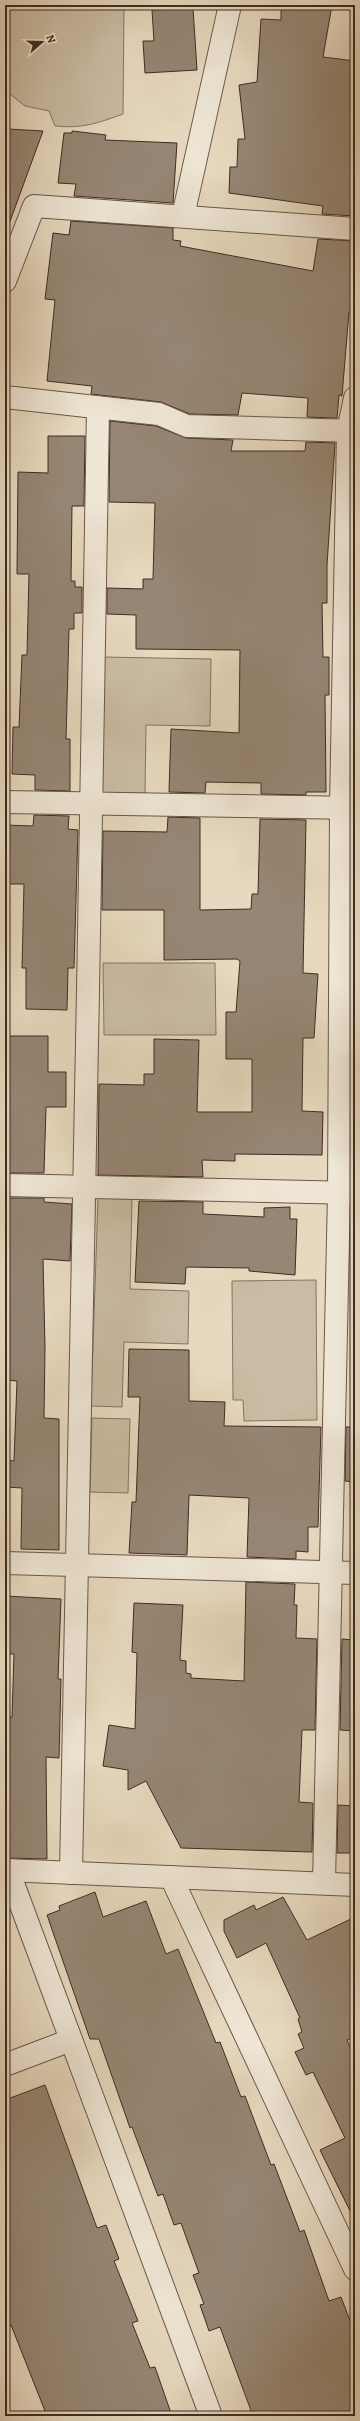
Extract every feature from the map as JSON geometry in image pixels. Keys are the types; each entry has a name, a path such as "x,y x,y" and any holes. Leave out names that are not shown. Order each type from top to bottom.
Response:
{"street":[{"path":"183,216 230,5"},
{"path":"5,281 34,206 355,229"},
{"path":"5,397 98,409 159,414 187,426 352,431"},
{"path":"324,1883 330,1572 347,1193 348,808 352,431 355,398"},
{"path":"71,1873 79,1565 90,803 98,409"},
{"path":"5,802 348,808"},
{"path":"5,1185 347,1193"},
{"path":"5,1563 355,1573"},
{"path":"211,2416 72,2040 7,1870 355,1885"},
{"path":"172,1877 355,2269"},
{"path":"5,2065 72,2040"}],"shaded area":[{"path":"5,5 124,5 123,114 82,126 55,126 49,111 25,106 5,90"},
{"path":"103,657 211,659 210,726 146,725 145,793 101,793"},
{"path":"103,963 215,963 216,1035 104,1035"},
{"path":"98,1198 132,1199 130,1289 189,1291 188,1344 124,1342 122,1407 91,1406"},
{"path":"316,1280 317,1420 244,1421 243,1400 233,1400 232,1281"},
{"path":"92,1418 130,1419 128,1493 90,1492"}],"building":[{"path":"281,5 332,5 323,57 355,61 355,216 322,214 323,206 229,193 230,167 237,167 238,139 245,139 239,85 257,82 261,19 281,20"},
{"path":"193,8 197,70 145,73 143,41 154,41 152,10"},
{"path":"8,129 43,131 9,224 5,223 5,172"},
{"path":"72,131 106,135 105,140 177,143 173,203 74,196 76,184 58,183 64,133 72,133"},
{"path":"71,221 173,228 173,240 181,241 180,246 313,271 318,239 355,241 355,313 349,312 342,396 339,395 337,418 307,417 308,398 242,393 238,415 190,414 161,402 91,394 92,386 47,381 55,300 45,299 53,233 69,235"},
{"path":"110,421 156,426 186,438 233,440 231,451 305,451 306,442 335,443 327,565 327,603 322,603 323,657 329,657 329,695 325,695 326,792 306,792 306,795 261,794 261,783 206,782 205,793 169,792 171,729 239,733 240,650 136,649 136,615 107,614 107,588 143,589 143,579 153,579 155,503 109,502"},
{"path":"48,436 85,436 84,506 72,506 71,581 75,581 75,587 82,587 82,613 74,613 74,629 69,629 66,739 70,739 70,791 35,790 35,775 12,774 13,727 19,727 22,655 27,655 29,574 17,574 18,472 48,473"},
{"path":"34,815 69,816 68,829 78,830 74,968 68,968 67,1010 26,1009 26,968 22,968 24,884 5,884 5,825 33,826"},
{"path":"168,817 200,818 200,910 251,909 252,894 258,894 260,819 306,820 303,973 318,974 314,1038 303,1038 302,1111 323,1112 322,1155 235,1154 235,1161 202,1160 203,1177 98,1175 99,1084 144,1085 144,1074 154,1074 154,1039 199,1040 197,1112 252,1112 252,1059 226,1059 226,1012 236,1012 240,961 237,959 164,960 164,910 102,910 103,831 167,832"},
{"path":"5,1036 48,1036 48,1072 66,1072 66,1107 46,1107 44,1173 5,1173"},
{"path":"5,1198 44,1198 44,1202 72,1204 70,1261 43,1259 45,1347 44,1418 59,1419 59,1550 21,1549 22,1488 5,1487 5,1460 14,1461 17,1381 5,1380"},
{"path":"139,1201 203,1202 203,1214 264,1217 264,1208 290,1207 290,1219 297,1219 295,1275 249,1271 249,1268 186,1267 185,1284 135,1282"},
{"path":"129,1349 189,1350 189,1401 225,1402 224,1426 321,1427 318,1527 308,1527 308,1552 296,1551 296,1559 247,1557 249,1498 189,1495 187,1555 129,1553 132,1502 136,1502 140,1397 128,1397"},
{"path":"346,1427 355,1427 355,1482 345,1481"},
{"path":"246,1582 295,1584 294,1605 297,1605 296,1638 317,1639 315,1730 302,1730 299,1802 313,1803 312,1852 181,1848 146,1781 128,1790 128,1770 103,1766 109,1725 135,1729 137,1653 132,1652 134,1603 183,1605 180,1660 186,1661 186,1673 191,1674 191,1678 244,1681"},
{"path":"5,1596 61,1599 58,1679 61,1679 59,1758 46,1757 47,1859 5,1858 5,1717 12,1717 14,1654 5,1654"},
{"path":"342,1639 355,1640 355,1731 340,1730"},
{"path":"338,1805 355,1806 355,1853 337,1853"},
{"path":"95,1892 103,1917 146,1901 166,1954 178,1949 216,2043 220,2042 241,2097 245,2096 271,2165 274,2164 300,2232 304,2230 329,2301 341,2297 355,2334 355,2416 253,2416 220,2327 209,2331 200,2305 204,2304 193,2275 199,2273 181,2223 174,2225 163,2194 158,2196 132,2127 130,2128 99,2039 90,2039 47,1915 60,1910 59,1906"},
{"path":"283,1897 307,1940 355,1917 355,2038 347,2040 355,2058 355,2221 320,2150 345,2138 313,2072 306,2075 295,2052 304,2048 298,2034 302,2032 298,2019 300,2018 266,1943 237,1958 224,1931 224,1920 254,1905 256,1910"},
{"path":"45,2085 97,2228 106,2225 119,2259 114,2261 138,2321 132,2323 150,2368 155,2367 172,2416 47,2416 11,2325 5,2327 5,2100"}]}
